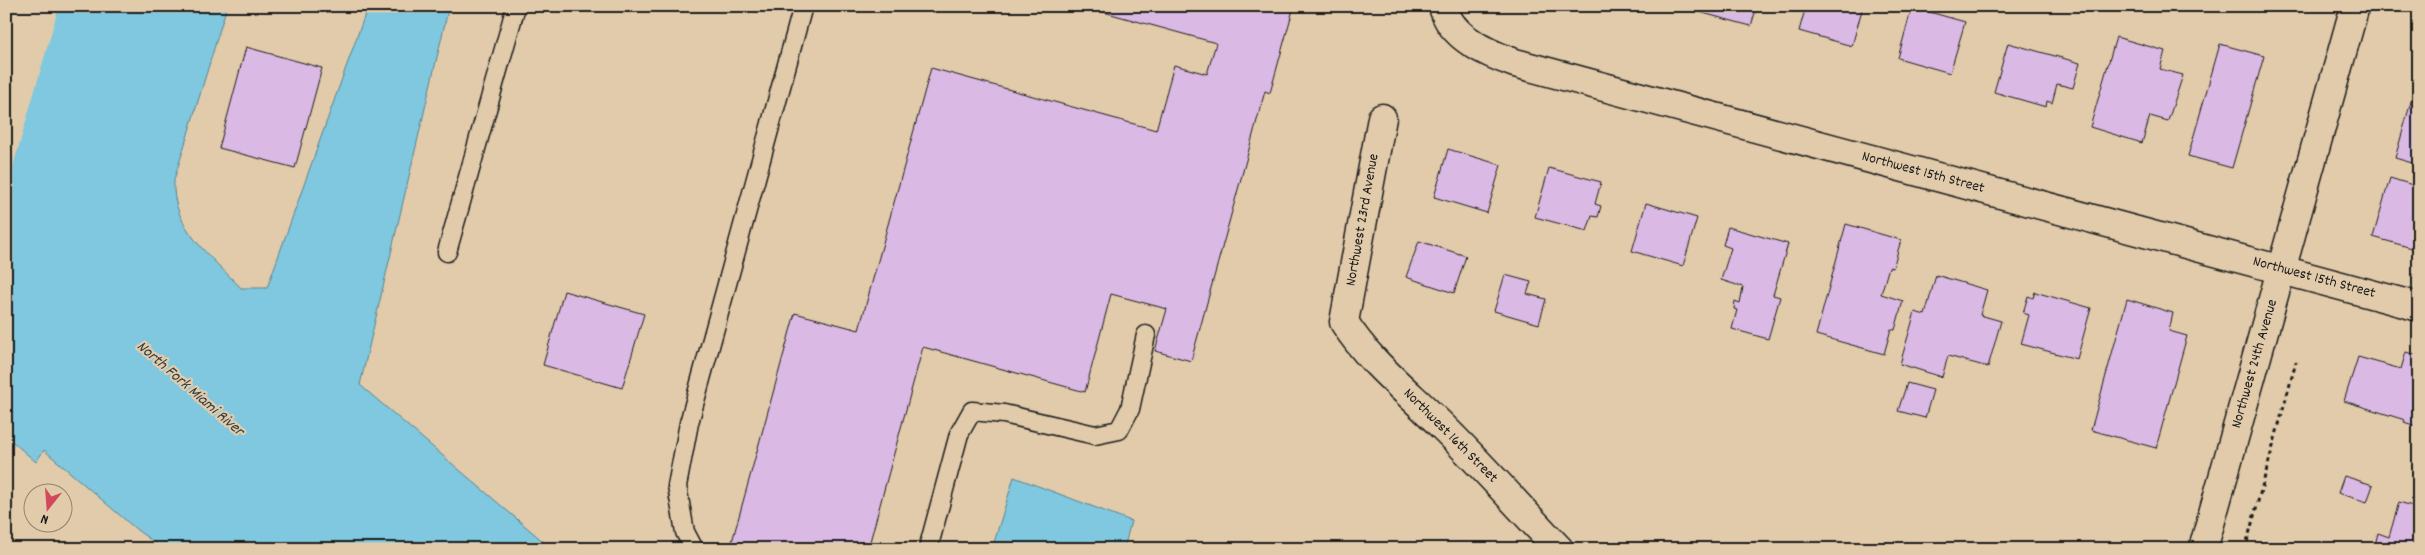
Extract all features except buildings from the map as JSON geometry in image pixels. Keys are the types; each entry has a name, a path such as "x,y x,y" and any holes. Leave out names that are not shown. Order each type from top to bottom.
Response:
{"street":[{"name":"Northwest 24th Avenue","path":"2203,549 2355,6"},
{"name":"Northwest 15th Street","path":"1444,9 1458,32 1472,44 1490,54 1515,63 2419,307"},
{"name":"Northwest 23rd Avenue","path":"1344,322 1382,118"},
{"name":"Northwest 16th Street","path":"1344,322 1356,340 1372,358 1440,424 1559,549"}],"lane":[{"path":"447,252 516,6"},
{"path":"694,549 684,532 677,486 689,424 803,6"},
{"path":"928,549 959,434 972,411 1004,414 1095,435 1119,430 1130,409 1146,335"}],"path":[{"path":"2245,549 2296,362"}],"water":[{"name":"North Fork Miami River","path":"56,6 227,6 174,180 175,197 179,213 195,240 241,288 267,288 368,6 449,6 360,385 552,549 163,549 137,530 44,450 36,462 6,436 6,61 30,91"},
{"path":"1014,477 1131,521 1124,549 992,549"}],"pier":[{"path":"54,6 59,6 6,191 6,58 30,86"}]}
